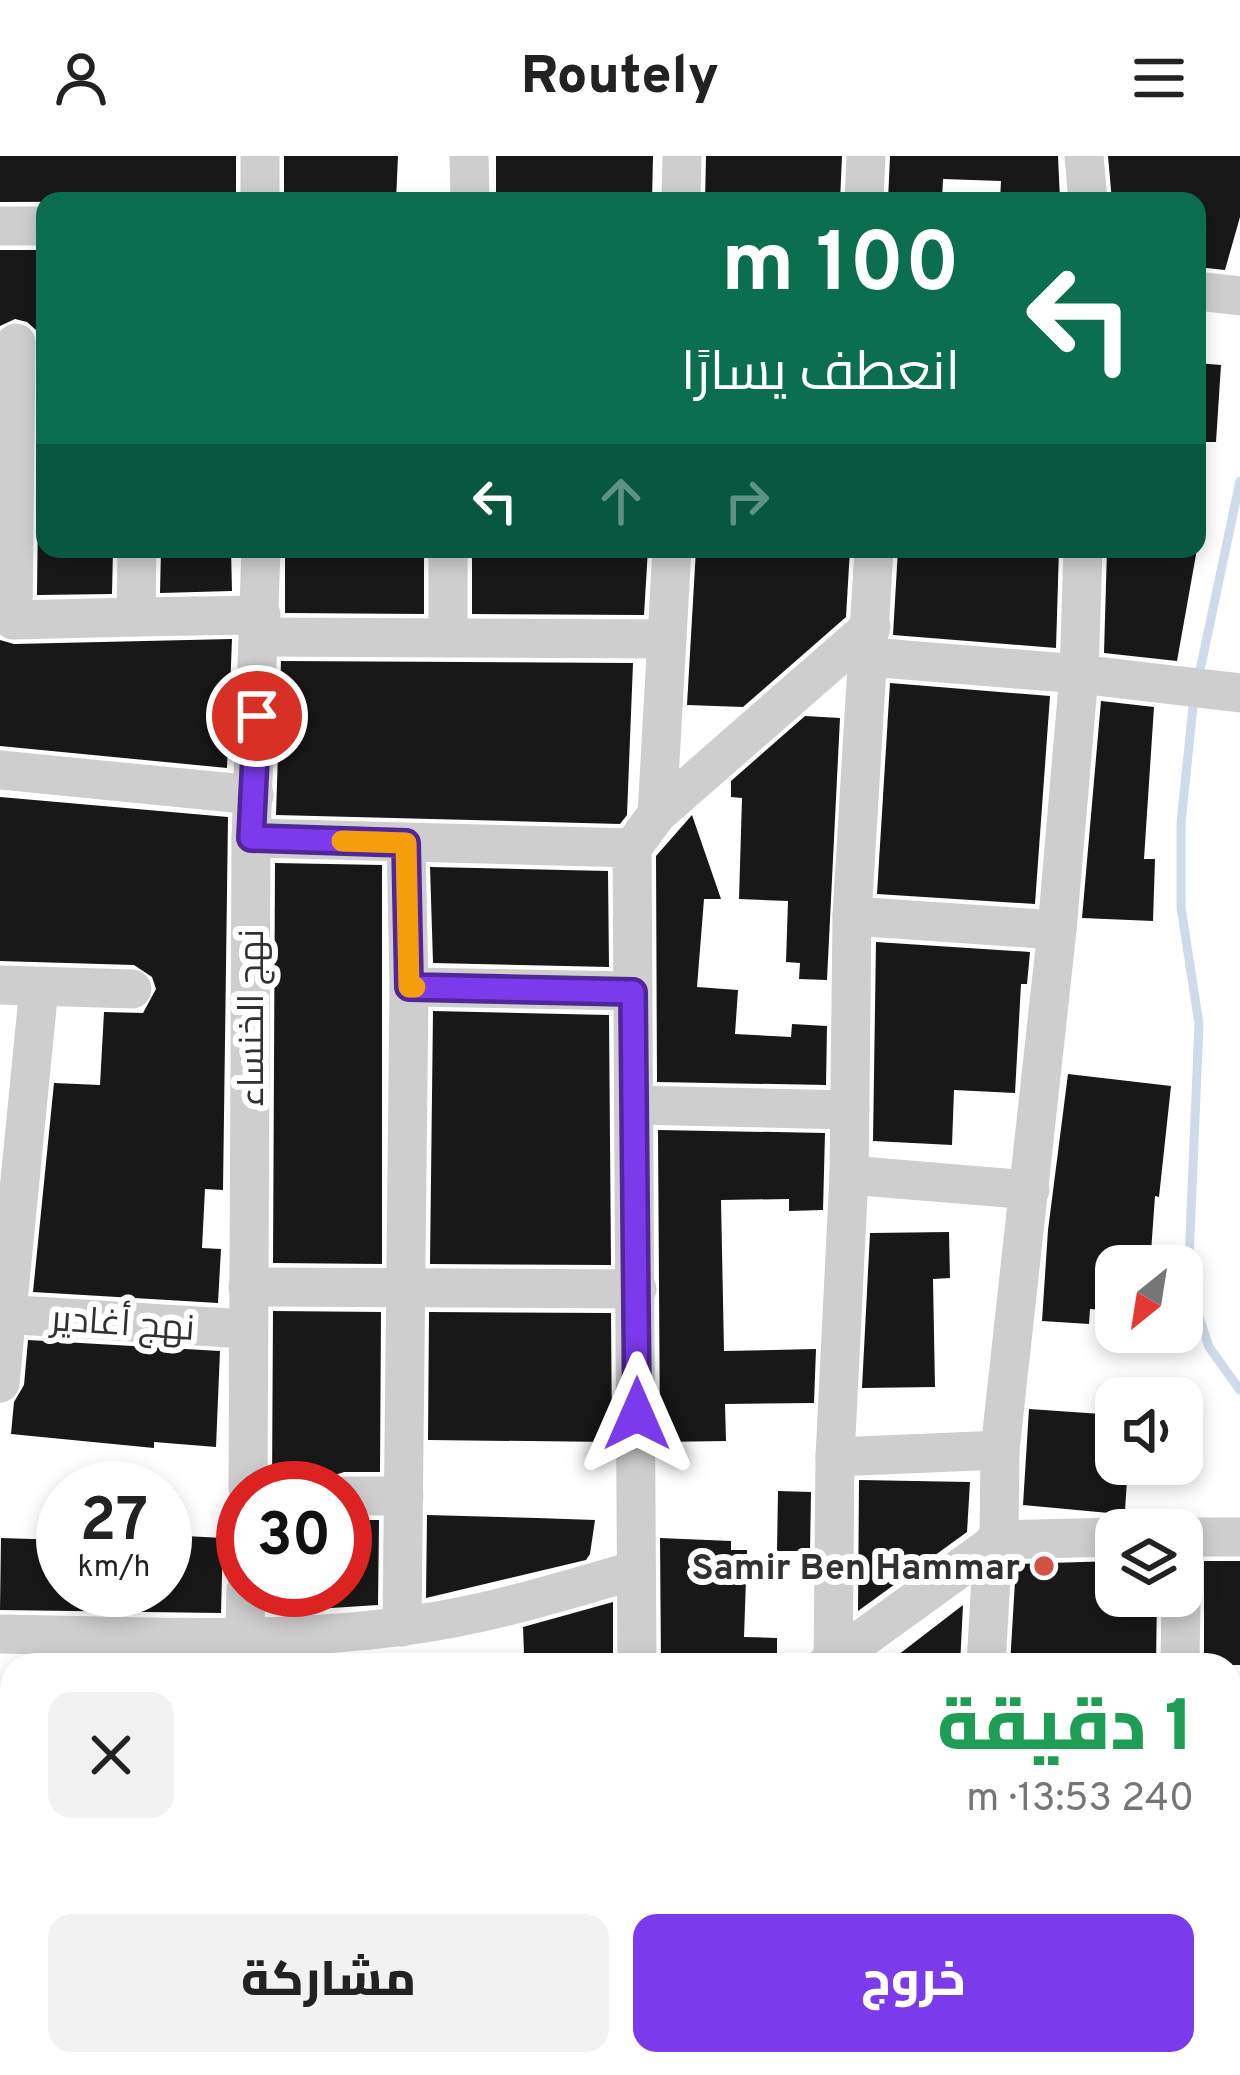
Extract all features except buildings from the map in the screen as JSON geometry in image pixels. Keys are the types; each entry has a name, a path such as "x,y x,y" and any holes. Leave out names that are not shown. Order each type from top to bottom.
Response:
{"street":[{"path":"260,156 260,192"},
{"path":"469,156 470,192"},
{"path":"681,192 682,156"},
{"path":"864,192 866,156"},
{"path":"1084,156 1087,192"},
{"path":"0,226 36,226"},
{"path":"20,343 13,620 136,617 448,638 668,639"},
{"path":"136,617 137,558"},
{"name":"نهج الخنساء","path":"248,1461 251,838 261,558"},
{"path":"448,558 448,638"},
{"path":"657,814 672,558"},
{"path":"831,1653 849,1175 852,916 874,558"},
{"path":"987,1653 1000,1450 1058,930 1079,674 1083,558"},
{"path":"637,1653 632,848 657,814 870,642 1240,693"},
{"path":"0,770 254,795"},
{"path":"251,838 632,848"},
{"path":"402,1627 409,987 406,843"},
{"path":"852,916 1058,930"},
{"path":"0,1383 19,986 132,988"},
{"path":"409,987 633,992"},
{"path":"636,1105 850,1110"},
{"path":"849,1175 1030,1190"},
{"path":"248,1287 637,1289"},
{"name":"نهج أغادير","path":"3,1314 246,1329"},
{"path":"835,1457 1000,1450"},
{"path":"372,1496 404,1496"},
{"path":"1203,1537 1240,1537"},
{"path":"846,1653 996,1542 1095,1538"},
{"path":"0,1634 245,1651 496,1610 636,1570"},
{"path":"245,1651 246,1617"},
{"path":"1180,1653 1181,1617"}],"waterway":[{"path":"1199,675 1240,481"},
{"path":"1194,697 1181,823 1181,907 1199,1024 1188,1284 1209,1347 1240,1390"}],"slow traffic":[{"path":"342,841 406,843 409,987 415,987"}],"place":[{"name":"Samir Ben Hammar","path":"1044,1566"}],"route":[{"path":"257,716 251,838 406,843 409,987 633,992 637,1414"}]}
